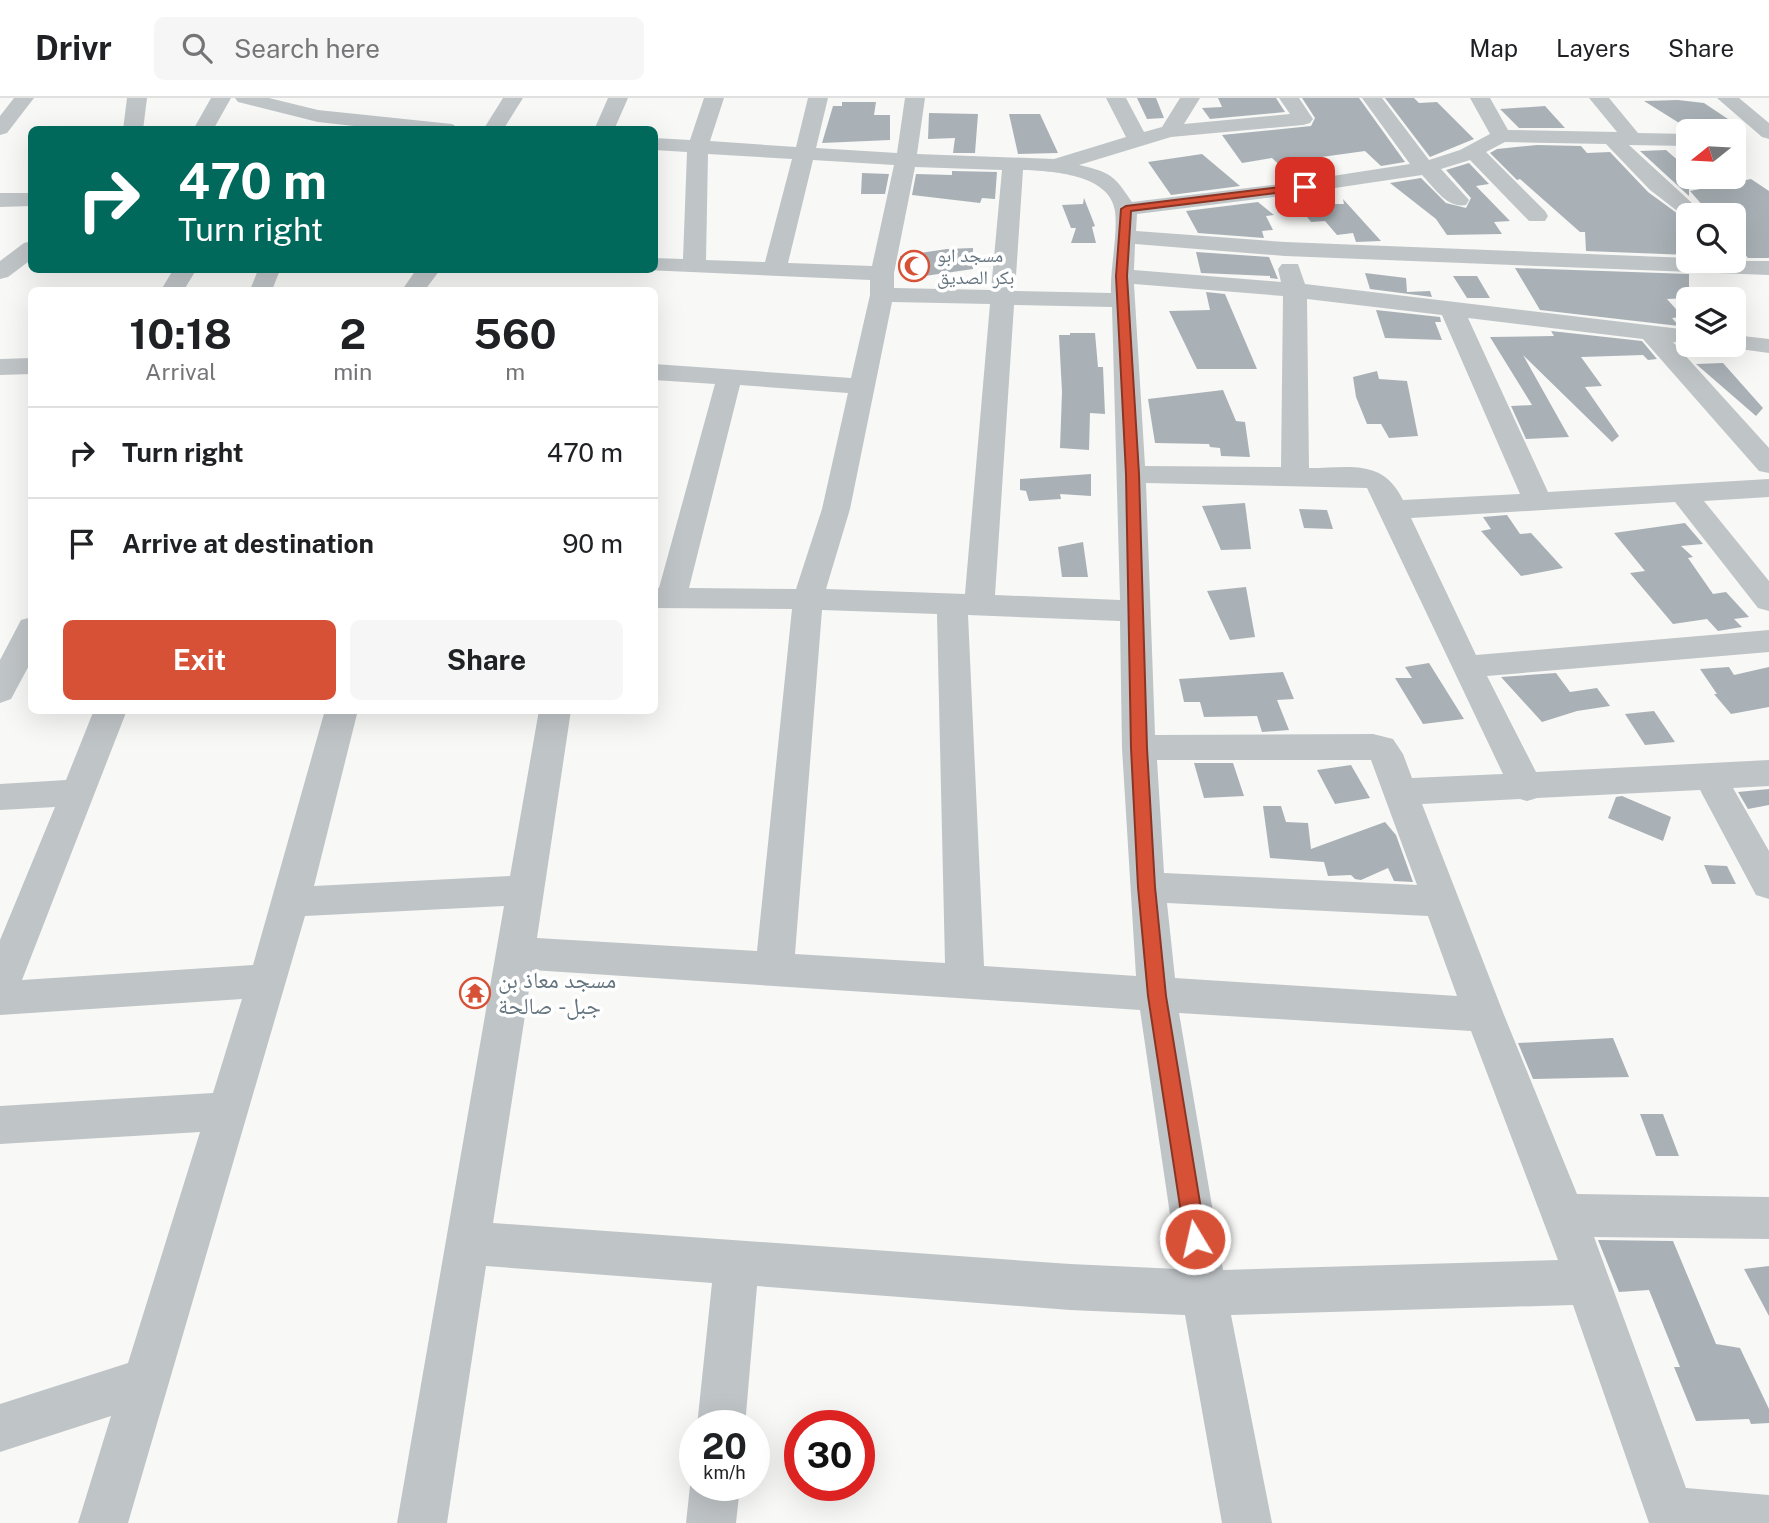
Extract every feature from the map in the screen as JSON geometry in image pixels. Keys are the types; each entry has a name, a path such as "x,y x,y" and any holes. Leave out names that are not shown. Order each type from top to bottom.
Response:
{"street":[{"path":"0,129 24,98"},
{"path":"133,126 137,98"},
{"path":"204,126 221,98"},
{"path":"245,98 314,123 405,116 439,126"},
{"path":"314,123 329,98"},
{"path":"496,126 513,98"},
{"path":"606,126 618,98"},
{"path":"694,267 698,146 714,98"},
{"path":"775,270 818,98"},
{"path":"775,968 808,599 836,509 906,160 915,98"},
{"path":"1116,98 1138,141"},
{"path":"1169,131 1190,98"},
{"path":"1054,165 1169,131 1303,119 1289,98"},
{"path":"1372,98 1426,167 1458,200"},
{"path":"1480,98 1501,136"},
{"path":"1599,98 1622,138 1658,185 1680,203"},
{"path":"1727,98 1769,133"},
{"path":"1126,223 1281,190 1426,167 1473,151 1501,136 1676,140"},
{"path":"1746,141 1769,142"},
{"path":"658,144 906,160 1054,165 1099,176 1112,188 1126,223 1122,288 1132,474 1139,748 1157,996 1204,1293 1247,1523"},
{"path":"1473,151 1537,216"},
{"path":"965,982 965,606 1003,295 1013,164"},
{"path":"0,200 28,199"},
{"path":"1126,223 1285,249 1751,263"},
{"path":"1285,249 1295,290 1295,477"},
{"path":"0,272 28,251"},
{"path":"658,265 775,270 882,284 1003,295 1122,288 1295,290 1676,336"},
{"path":"414,287 426,273"},
{"path":"1452,309 1538,502"},
{"path":"1651,333 1769,465"},
{"path":"1746,343 1769,346"},
{"path":"658,372 862,386"},
{"path":"729,379 663,598 808,599 1137,611"},
{"path":"1132,474 1373,478 1381,485 1466,667 1527,788"},
{"path":"1392,510 1769,488"},
{"path":"1682,492 1769,601"},
{"path":"0,691 28,636"},
{"path":"1466,667 1769,641"},
{"path":"0,987 109,714"},
{"path":"103,1523 291,902 341,714"},
{"path":"422,1523 554,714"},
{"path":"1139,748 1373,747 1381,748 1386,754 1484,1015 1564,1215 1672,1517 1769,1520"},
{"path":"1400,792 1527,788 1769,773"},
{"path":"1710,777 1769,884"},
{"path":"0,797 79,792"},
{"path":"1147,887 1441,901"},
{"path":"291,902 526,890"},
{"path":"515,953 1484,1015"},
{"path":"0,998 267,981"},
{"path":"0,1125 228,1111"},
{"path":"1564,1215 1769,1218"},
{"path":"467,1243 1070,1287 1204,1293 1587,1282"},
{"path":"723,1410 737,1263"},
{"path":"0,1429 146,1381"},
{"path":"711,1523 713,1501"}],"building":[{"path":"1137,98 1156,98 1164,118 1147,119"},
{"path":"1218,98 1276,98 1285,112 1210,119 1202,108 1222,107"},
{"path":"1302,98 1359,98 1405,162 1381,166 1365,151 1307,159 1321,170 1291,176 1272,158 1242,163 1222,135 1311,126 1315,118"},
{"path":"1385,98 1414,98 1419,103 1437,102 1474,139 1430,157"},
{"path":"1678,100 1704,103 1728,119 1676,121 1644,101"},
{"path":"842,102 876,102 874,115 890,115 890,140 822,143 833,106 842,106"},
{"path":"1545,106 1565,128 1519,128 1500,109"},
{"path":"929,113 978,114 975,153 953,153 955,138 928,139"},
{"path":"1009,114 1040,114 1058,153 1018,154"},
{"path":"1537,145 1581,146 1587,153 1610,152 1648,192 1676,212 1676,254 1586,251 1585,232 1580,232 1520,179 1517,180 1490,153 1497,149"},
{"path":"1666,150 1676,159 1676,184 1640,151"},
{"path":"1202,154 1240,186 1171,195 1148,162"},
{"path":"1469,163 1489,184 1476,186 1510,221 1494,222 1502,234 1447,235 1436,219 1390,183 1421,178 1446,203 1466,208 1471,198 1446,170"},
{"path":"952,171 997,172 995,199 982,198 980,203 912,195 916,174 952,175"},
{"path":"862,173 889,174 885,194 861,194"},
{"path":"1751,179 1769,191 1769,258 1746,256 1746,203 1700,203 1690,191 1746,189 1746,180"},
{"path":"1084,198 1095,226 1092,227 1096,243 1071,243 1076,228 1071,228 1062,205 1083,204"},
{"path":"1343,199 1381,241 1356,242 1353,233 1337,235 1325,221 1311,222 1297,204 1331,200 1335,204 1344,204"},
{"path":"1258,202 1274,215 1266,216 1273,230 1262,231 1264,238 1198,233 1186,211"},
{"path":"973,248 973,269 911,278 900,258 947,249"},
{"path":"1196,252 1269,257 1278,279 1270,276 1201,273"},
{"path":"1515,268 1689,274 1689,287 1676,287 1676,299 1667,299 1676,309 1676,318 1672,318 1676,326 1540,310"},
{"path":"1365,273 1406,278 1407,292 1430,291 1432,297 1370,289"},
{"path":"1453,276 1477,276 1490,298 1467,298"},
{"path":"1206,292 1225,294 1257,369 1197,369 1169,311 1210,310"},
{"path":"1376,310 1440,317 1441,322 1435,322 1442,340 1385,338"},
{"path":"1551,331 1642,341 1657,359 1648,360 1643,355 1581,357 1602,386 1585,387 1619,436 1612,442 1523,355 1569,437 1526,439 1511,406 1532,405 1490,337 1554,336"},
{"path":"1095,333 1098,367 1103,367 1105,414 1090,413 1089,450 1060,448 1062,392 1059,335"},
{"path":"1723,363 1763,408 1756,416 1696,364"},
{"path":"1377,371 1379,379 1407,381 1418,436 1389,438 1381,424 1367,424 1356,397 1353,377"},
{"path":"1223,390 1236,421 1245,422 1250,457 1221,456 1220,448 1210,447 1209,444 1155,443 1148,399"},
{"path":"1091,474 1091,496 1060,494 1061,499 1029,501 1026,491 1020,490 1020,479"},
{"path":"1245,503 1251,549 1221,550 1202,506"},
{"path":"1299,509 1327,510 1333,529 1304,528"},
{"path":"1507,515 1520,534 1531,533 1563,568 1521,576 1481,531 1491,529 1483,517"},
{"path":"1685,523 1703,544 1681,546 1693,557 1688,558 1713,594 1726,592 1749,617 1734,619 1742,627 1718,631 1707,619 1673,624 1630,573 1645,571 1614,533"},
{"path":"1083,542 1088,577 1062,577 1058,547"},
{"path":"1246,587 1255,637 1230,640 1207,591"},
{"path":"1429,663 1464,719 1423,724 1395,678 1412,678 1405,667"},
{"path":"1729,667 1734,675 1769,667 1769,707 1731,714 1714,694 1717,694 1700,669"},
{"path":"1283,672 1294,699 1277,700 1289,730 1262,732 1257,716 1204,717 1200,702 1184,702 1179,679"},
{"path":"1556,673 1570,692 1597,688 1610,706 1577,711 1542,722 1501,677"},
{"path":"1654,711 1675,742 1645,745 1625,714"},
{"path":"1194,763 1233,763 1244,796 1204,798"},
{"path":"1351,765 1370,798 1335,804 1317,770"},
{"path":"1769,789 1769,805 1748,809 1738,792"},
{"path":"1622,796 1671,817 1663,841 1608,818 1616,797"},
{"path":"1263,806 1281,806 1286,822 1308,823 1311,849 1385,822 1396,835 1413,882 1394,881 1388,868 1361,880 1351,875 1328,876 1324,862 1270,858"},
{"path":"1704,865 1727,866 1736,884 1712,884"},
{"path":"1613,1038 1629,1077 1533,1079 1518,1043"},
{"path":"1640,1114 1663,1114 1679,1156 1656,1156"},
{"path":"1598,1240 1673,1241 1716,1344 1740,1348 1769,1409 1769,1423 1751,1424 1749,1419 1696,1421 1674,1367 1680,1367 1649,1290 1619,1292"},
{"path":"1769,1266 1769,1316 1744,1269"}],"place":[{"name":"مسجد ابو بكر الصديق","path":"914,266"},
{"name":"مسجد معاذ بن جبل - صالحة","path":"475,993"}],"route":[{"path":"1195,1239 1157,996 1147,887 1139,748 1137,611 1122,276 1126,209 1305,187"}]}
